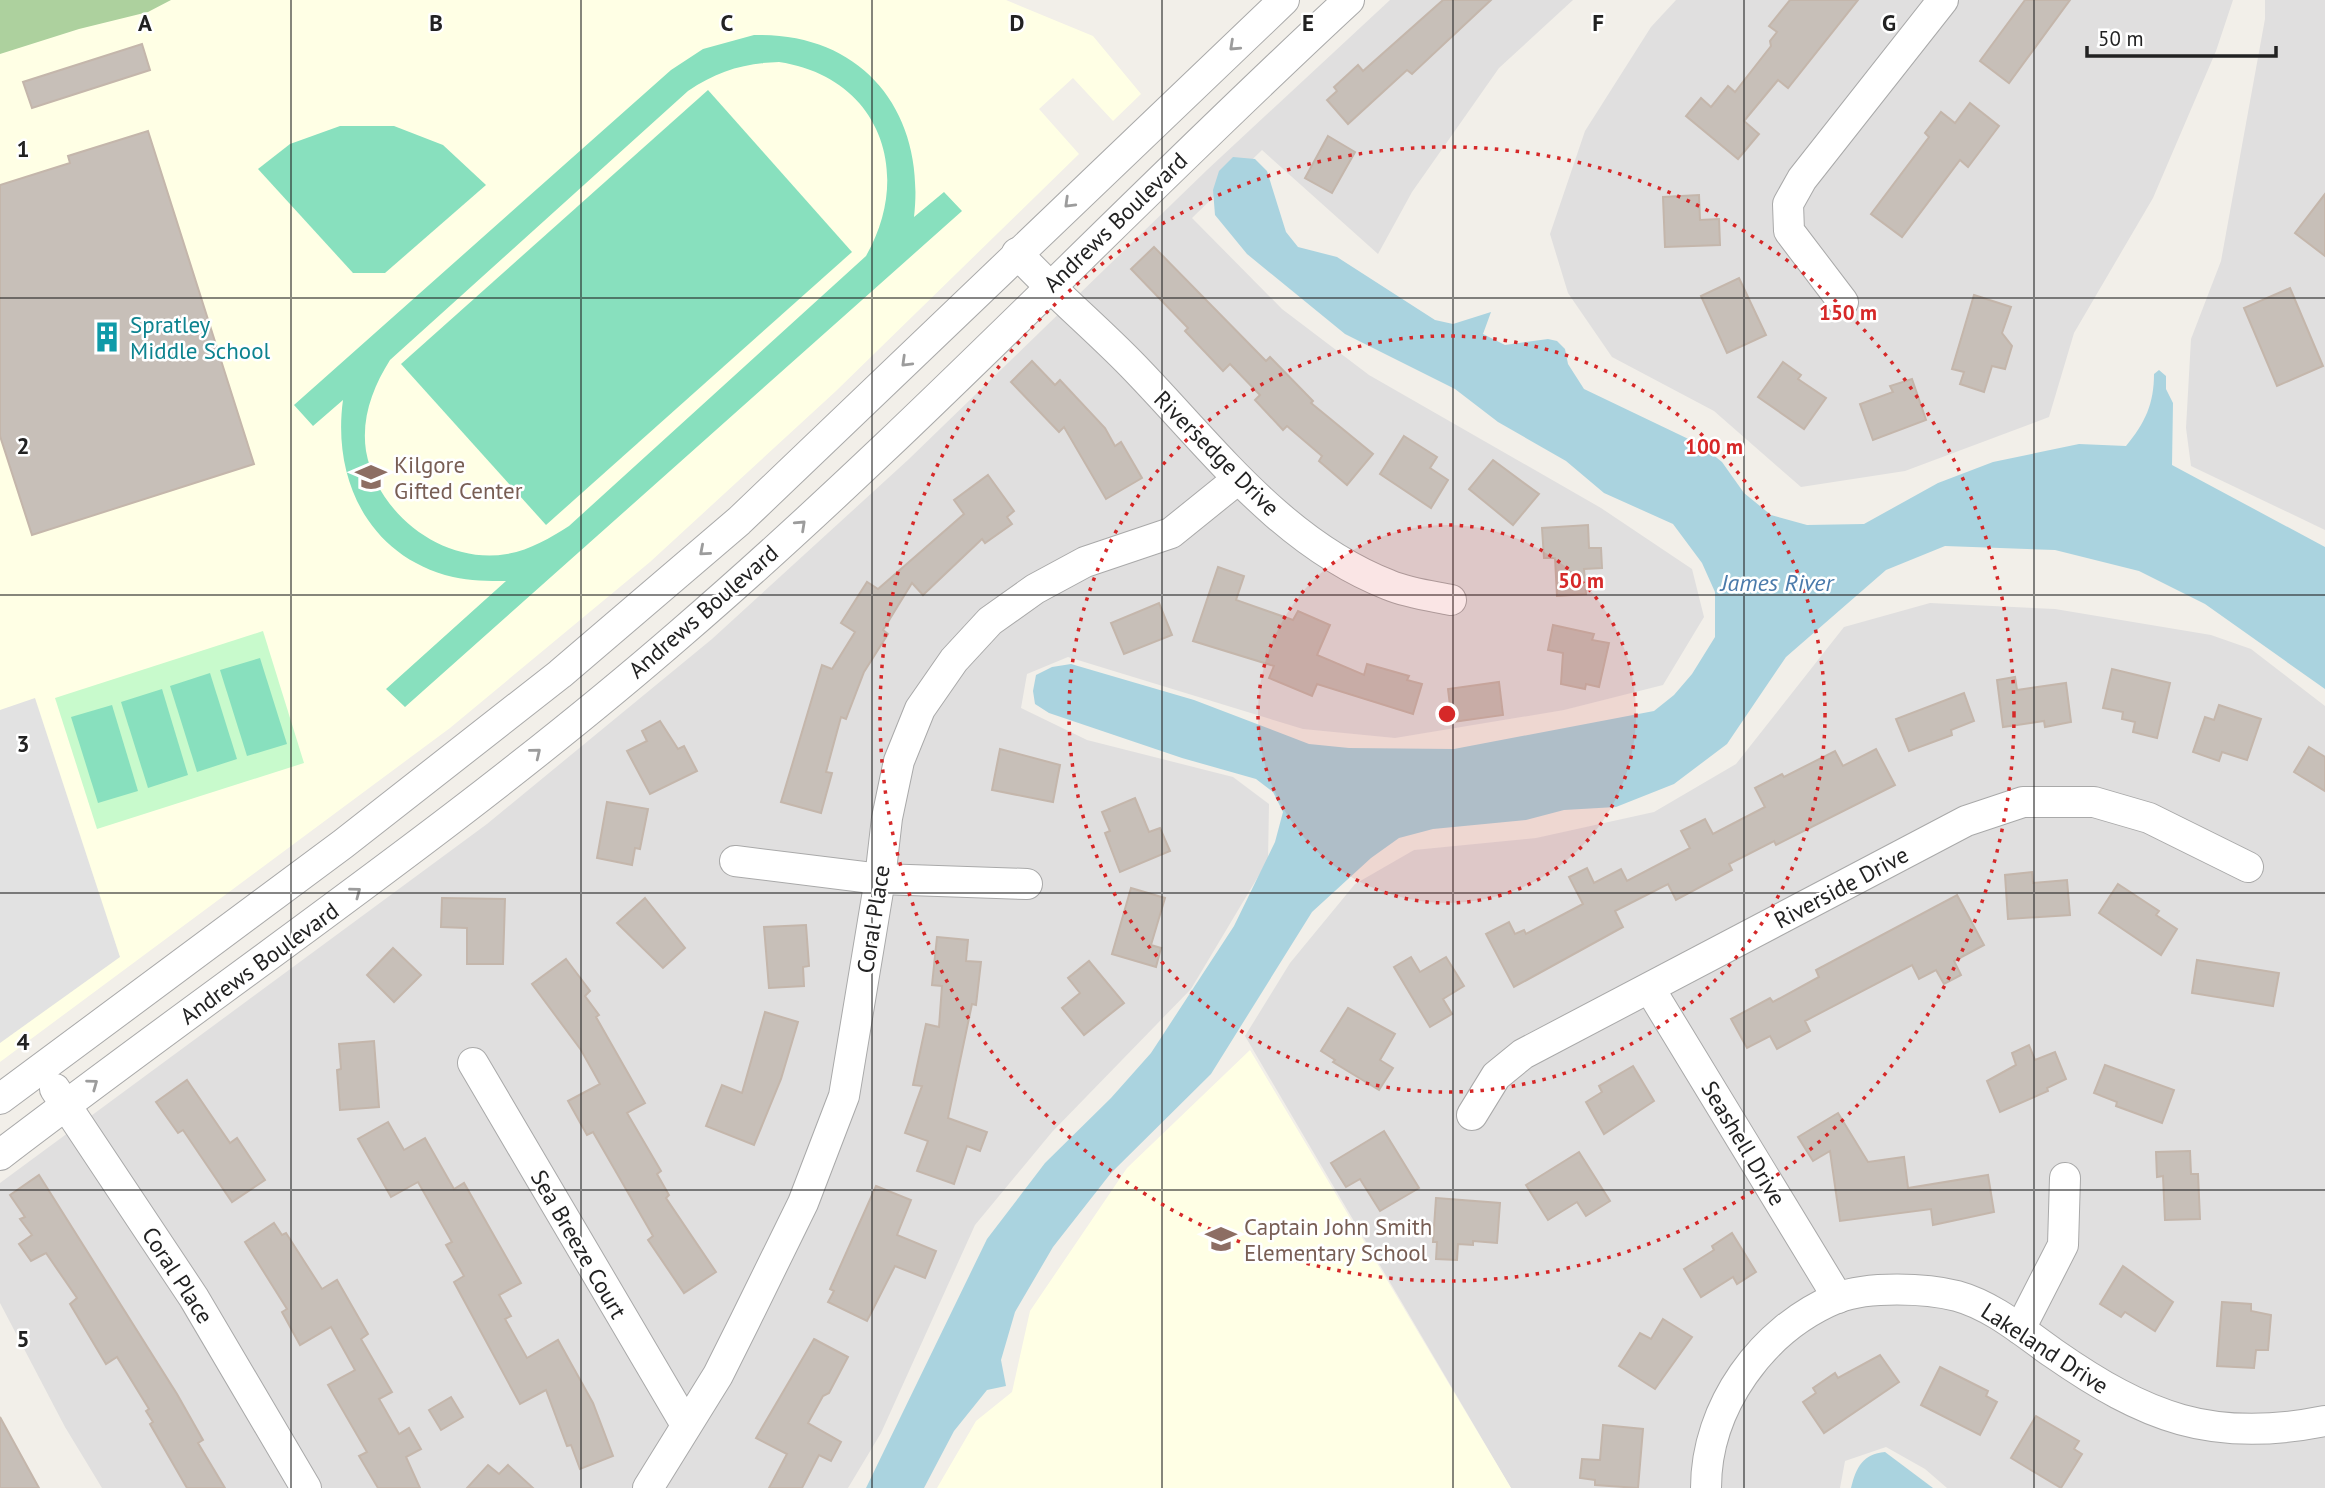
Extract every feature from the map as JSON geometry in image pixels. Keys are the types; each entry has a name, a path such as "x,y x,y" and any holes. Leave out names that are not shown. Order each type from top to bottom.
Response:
{"street":[{"name":"Andrews Boulevard","path":"0,1099 344,844 560,674 739,521 1284,0"},
{"name":"Andrews Boulevard","path":"0,1155 423,841 649,661 742,580 1049,288 1225,115 1349,0"},
{"path":"1843,302 1789,231 1788,204 1802,179 1943,0"},
{"name":"Riversedge Drive","path":"1017,253 1049,288 1130,363 1238,480 1298,534 1339,562 1390,586 1451,600"},
{"name":"Coral Place","path":"648,1488 718,1375 803,1203 844,1096 880,879 887,818 899,761 920,709 954,660 990,621 1035,589 1085,562 1171,534 1238,480"},
{"name":"Riverside Drive","path":"1472,1115 1508,1063 1966,821 2023,802 2094,802 2149,818 2248,867"},
{"path":"735,860 880,879 1027,884"},
{"name":"Seashell Drive","path":"1650,989 1838,1298"},
{"name":"Sea Breeze Court","path":"473,1063 686,1426"},
{"name":"Coral Place","path":"41,1069 194,1298 306,1488"},
{"path":"2020,1329 2063,1245 2065,1178"},
{"name":"Lakeland Drive","path":"1706,1488 1710,1443 1734,1386 1760,1353 1792,1325 1838,1298 1905,1290 1936,1291 1985,1307 2125,1399 2189,1423 2221,1429 2258,1430 2325,1421"}],"shaded area":[{"name":"Kilgore Gifted Center","path":"0,0 1006,0 1093,36 1141,94 1113,121 1073,78 1039,109 1079,154 836,391 650,562 450,728 0,1062"},
{"path":"1390,0 1573,0 1499,68 1412,192 1378,254 1262,150 1192,218 1282,309 1369,375 1601,508 1692,569 1704,617 1663,685 1564,710 1395,738 1303,729 1068,657 1027,674 1021,708 1087,740 1233,777 1269,804 1268,860 1191,989 1052,1132 975,1225 881,1433 848,1488 102,1488 65,1427 0,1303 0,1183 487,824 712,639 909,459 1207,170"},
{"path":"1676,0 2233,0 2216,51 2153,198 2074,333 2049,417 1905,471 1801,487 1714,411 1612,357 1568,293 1550,234 1585,131 1651,27"},
{"path":"2265,0 2325,0 2325,530 2191,466 2186,428 2191,339 2221,261 2265,19"},
{"path":"1930,603 2055,609 2211,635 2251,649 2325,706 2325,1488 1947,1488 1925,1469 1886,1447 1845,1461 1840,1488 1511,1488 1245,1036 1290,963 1355,884 1414,850 1536,838 1654,812 1736,764 1844,627"},
{"path":"35,698 120,957 0,1043 0,710"},
{"name":"Captain John Smith Elementary School","path":"1250,1050 1511,1488 937,1488 976,1421 1012,1392 1030,1311 1127,1168"}],"green space":[{"path":"0,0 171,0 148,12 79,29 0,54"},
{"path":"754,35 793,38 827,47 856,64 879,86 897,112 909,144 915,179 914,217 944,192 962,211 405,707 386,689 506,581 453,577 424,567 399,552 378,533 362,511 351,486 344,459 341,430 343,400 313,426 294,405 671,70 703,49","holes":["779,62 813,71 842,87 863,108 878,133 886,162 887,192 880,224 866,256 569,526 547,539 524,550 483,555 437,543 399,514 384,495 373,474 365,439 370,403 390,360 688,91 720,73 754,64"]},
{"path":"708,90 852,252 546,525 401,364"},
{"path":"340,126 394,126 443,145 486,185 385,273 353,273 258,169 290,144"},
{"path":"263,631 304,763 97,829 55,698"},
{"path":"260,658 287,744 247,756 220,670"},
{"path":"210,673 237,759 197,772 170,686"},
{"path":"162,689 188,775 148,788 121,702"},
{"path":"112,705 138,791 98,803 71,717"}],"water":[{"name":"James River","path":"1233,157 1255,159 1267,171 1286,232 1298,247 1337,257 1435,320 1453,324 1491,312 1483,334 1505,345 1548,339 1557,341 1565,349 1568,364 1584,389 1701,445 1722,462 1744,493 1771,515 1807,525 1864,524 1938,483 1993,462 2079,444 2126,446 2147,413 2154,374 2159,370 2166,376 2166,389 2173,403 2172,465 2325,547 2325,689 2205,604 2139,571 2055,550 1945,546 1886,570 1786,657 1727,744 1674,784 1616,807 1564,810 1526,820 1433,829 1399,838 1371,858 1312,912 1211,1074 1111,1173 1053,1247 1015,1312 1001,1360 1006,1386 987,1390 954,1431 924,1488 866,1488 987,1239 1045,1163 1111,1098 1151,1053 1234,926 1275,842 1283,812 1273,792 1256,779 1182,758 1049,713 1035,704 1033,691 1036,675 1052,667 1071,664 1194,700 1309,744 1349,748 1454,749 1654,711 1674,695 1692,674 1715,637 1715,592 1702,563 1673,524 1604,493 1566,461 1498,422 1455,389 1345,334 1247,254 1215,215 1213,190 1219,171"},
{"path":"1885,1452 1933,1488 1851,1488 1862,1463 1877,1453"}],"building":[{"path":"1443,0 1491,0 1412,74 1407,70 1348,124 1327,100 1337,91 1334,87 1358,65 1363,71"},
{"path":"1790,0 1858,0 1788,88 1778,80 1744,121 1759,134 1738,159 1686,116 1701,98 1711,107 1728,86 1735,92 1771,46 1770,41 1777,32 1769,26"},
{"path":"2025,0 2070,0 2009,83 1980,61"},
{"path":"142,44 150,70 32,108 23,82"},
{"path":"1970,103 1999,126 1968,167 1960,160 1902,237 1871,214 1929,137 1925,133 1941,112 1955,123"},
{"name":"Spratley Middle School","path":"148,131 254,464 32,535 0,436 0,185 70,163 68,156"},
{"path":"1328,136 1355,152 1332,193 1305,178"},
{"path":"2325,194 2325,256 2295,233"},
{"path":"1699,195 1700,220 1719,219 1720,245 1665,247 1663,197"},
{"path":"1154,247 1266,361 1270,357 1313,401 1311,403 1373,454 1347,485 1319,461 1322,456 1287,426 1283,430 1255,400 1260,395 1230,364 1223,371 1185,331 1188,328 1131,269"},
{"path":"1739,278 1766,335 1727,353 1701,296"},
{"path":"2290,288 2323,366 2277,386 2244,308"},
{"path":"1974,295 2011,307 2002,333 2012,346 2005,369 1992,366 1984,392 1960,384 1964,372 1952,369"},
{"path":"1032,361 1055,385 1060,380 1105,428 1115,446 1121,442 1142,478 1106,499 1064,427 1059,432 1011,382"},
{"path":"1783,362 1801,375 1798,379 1826,398 1804,429 1758,397"},
{"path":"1912,379 1926,420 1873,440 1860,404 1893,392 1890,386"},
{"path":"1404,436 1437,457 1430,468 1448,480 1431,508 1380,474"},
{"path":"1493,460 1539,494 1513,525 1469,489"},
{"path":"988,475 1014,511 1007,517 1012,524 985,543 982,539 923,595 912,583 883,630 888,634 864,672 846,719 841,717 826,772 832,773 821,813 781,802 822,665 832,669 855,632 841,623 867,582 878,589 964,514 954,500"},
{"path":"1588,525 1589,548 1601,548 1602,568 1584,569 1586,594 1557,596 1555,558 1544,558 1542,528"},
{"path":"1218,567 1244,576 1236,600 1293,620 1298,611 1330,625 1317,655 1364,675 1367,664 1409,676 1407,680 1422,684 1413,714 1317,684 1312,696 1269,678 1274,666 1193,641"},
{"path":"1159,603 1172,635 1124,654 1111,623"},
{"path":"1553,625 1594,634 1592,640 1609,643 1599,687 1586,684 1585,689 1561,684 1563,653 1548,650"},
{"path":"2112,669 2170,683 2157,738 2133,732 2135,722 2122,719 2123,712 2103,708"},
{"path":"2015,677 2017,690 2066,683 2071,722 2045,727 2044,721 2003,727 1997,680"},
{"path":"1499,682 1503,715 1452,722 1448,689"},
{"path":"1964,693 1974,721 1951,730 1952,735 1909,751 1896,719"},
{"path":"2219,705 2261,719 2247,760 2222,752 2219,761 2193,752 2205,717 2214,720"},
{"path":"660,721 678,749 684,746 697,771 650,794 627,751 647,741 642,731"},
{"path":"2309,747 2325,757 2325,791 2294,772"},
{"path":"1000,749 1060,765 1053,802 992,790"},
{"path":"1876,749 1895,785 1776,845 1774,841 1729,864 1732,870 1676,900 1668,884 1615,911 1623,927 1514,987 1486,934 1509,922 1515,934 1524,930 1526,934 1583,904 1569,877 1587,868 1594,883 1621,869 1627,881 1690,848 1681,831 1705,819 1713,834 1765,807 1755,788 1782,774 1784,777 1835,751 1843,766"},
{"path":"1135,798 1149,832 1160,828 1170,851 1120,872 1105,833 1110,831 1102,812"},
{"path":"607,802 648,809 640,849 635,848 632,865 597,858"},
{"path":"2032,872 2033,883 2067,880 2070,915 2008,919 2005,875"},
{"path":"2118,884 2159,911 2156,915 2177,929 2161,955 2099,913"},
{"path":"1131,888 1165,898 1151,945 1161,948 1156,967 1112,954"},
{"path":"1957,895 1984,945 1954,961 1961,975 1944,984 1936,970 1919,979 1912,965 1805,1021 1810,1031 1777,1049 1770,1036 1747,1048 1731,1019 1770,998 1773,1002 1819,977 1816,970"},
{"path":"442,898 505,899 503,964 467,964 467,928 441,927"},
{"path":"645,898 685,948 663,968 617,923"},
{"path":"806,925 809,966 803,967 804,986 769,988 764,927"},
{"path":"937,937 968,940 966,961 981,962 976,1005 972,1004 948,1118 987,1132 980,1151 967,1146 954,1184 917,1171 928,1141 905,1133 922,1086 913,1085 926,1024 939,1027 942,986 932,985"},
{"path":"393,948 421,975 394,1002 367,975"},
{"path":"1411,957 1420,972 1446,957 1464,986 1443,999 1452,1014 1430,1027 1394,967"},
{"path":"566,959 590,991 585,996 599,1015 596,1017 645,1103 627,1113 661,1171 657,1174 669,1195 666,1198 716,1272 684,1293 648,1240 653,1236 593,1132 587,1135 568,1101 600,1084 581,1050 532,984"},
{"path":"2197,960 2279,973 2273,1006 2192,993"},
{"path":"1089,961 1124,1003 1084,1035 1062,1008 1080,993 1068,978"},
{"path":"1348,1008 1395,1034 1380,1060 1393,1068 1379,1090 1333,1062 1335,1060 1321,1051"},
{"path":"765,1012 798,1022 781,1079 754,1145 706,1126 722,1085 742,1093"},
{"path":"374,1041 379,1107 340,1110 337,1070 341,1069 339,1044"},
{"path":"2029,1045 2035,1060 2055,1052 2066,1079 2047,1088 2048,1091 2000,1112 1987,1081 2016,1065 2012,1053"},
{"path":"2105,1065 2174,1090 2162,1123 2116,1106 2117,1102 2094,1093"},
{"path":"1633,1066 1654,1101 1604,1134 1586,1102 1602,1092 1599,1086"},
{"path":"187,1080 230,1143 237,1138 265,1180 232,1202 183,1130 178,1133 156,1102"},
{"path":"1838,1113 1868,1162 1904,1157 1908,1188 1988,1175 1994,1212 1933,1225 1931,1209 1840,1221 1830,1151 1813,1161 1798,1137"},
{"path":"388,1122 404,1150 425,1138 454,1189 464,1183 521,1283 499,1295 511,1316 505,1319 527,1358 558,1340 593,1403 613,1456 580,1469 571,1445 567,1446 546,1390 520,1404 454,1282 464,1276 446,1245 452,1242 418,1182 391,1197 358,1139"},
{"path":"1384,1131 1419,1188 1380,1211 1360,1179 1346,1187 1331,1163"},
{"path":"2190,1151 2191,1174 2198,1174 2200,1219 2165,1220 2163,1176 2157,1177 2156,1152"},
{"path":"1579,1152 1610,1201 1586,1216 1577,1202 1548,1220 1526,1185"},
{"path":"39,1175 177,1394 203,1440 198,1443 225,1488 187,1488 150,1424 153,1422 146,1411 149,1409 117,1357 106,1364 70,1304 77,1298 46,1253 31,1261 19,1244 32,1235 20,1219 25,1217 10,1195"},
{"path":"876,1186 911,1200 897,1235 936,1251 925,1278 895,1266 867,1321 828,1302 834,1291 830,1289"},
{"path":"1436,1198 1500,1203 1497,1243 1473,1241 1473,1245 1458,1244 1457,1260 1436,1259 1437,1242 1433,1242"},
{"path":"274,1223 282,1235 286,1233 322,1289 337,1280 368,1334 361,1339 392,1392 379,1399 399,1434 409,1428 421,1449 406,1457 420,1488 378,1488 359,1456 367,1452 328,1385 355,1370 331,1327 300,1345 282,1312 287,1309 245,1242"},
{"path":"1732,1233 1756,1272 1737,1284 1733,1277 1701,1297 1684,1269 1714,1250 1712,1246"},
{"path":"2123,1266 2173,1302 2155,1331 2125,1312 2121,1317 2100,1304"},
{"path":"2222,1302 2251,1304 2251,1311 2271,1315 2268,1350 2256,1350 2254,1368 2217,1366"},
{"path":"1663,1319 1692,1337 1655,1389 1619,1366 1640,1333 1651,1339"},
{"path":"814,1339 848,1357 829,1393 823,1396 808,1423 841,1442 831,1461 819,1455 802,1488 769,1488 787,1454 756,1438"},
{"path":"1880,1355 1899,1382 1824,1433 1803,1402 1816,1393 1813,1388 1835,1373 1838,1378"},
{"path":"1940,1367 1988,1391 1986,1396 1997,1402 1980,1435 1921,1405"},
{"path":"451,1397 463,1417 441,1430 429,1410"},
{"path":"2036,1416 2079,1441 2074,1449 2082,1454 2061,1488 2011,1458"},
{"path":"0,1417 39,1488 0,1488"},
{"path":"1603,1425 1643,1429 1638,1488 1595,1485 1595,1480 1580,1478 1582,1459 1600,1460"},
{"path":"488,1465 499,1474 508,1465 533,1488 467,1488"}],"place":[{"name":"Spratley Middle School","path":"107,337"},
{"name":"Kilgore Gifted Center","path":"371,477"},
{"name":"Captain John Smith Elementary School","path":"1221,1239"}]}
